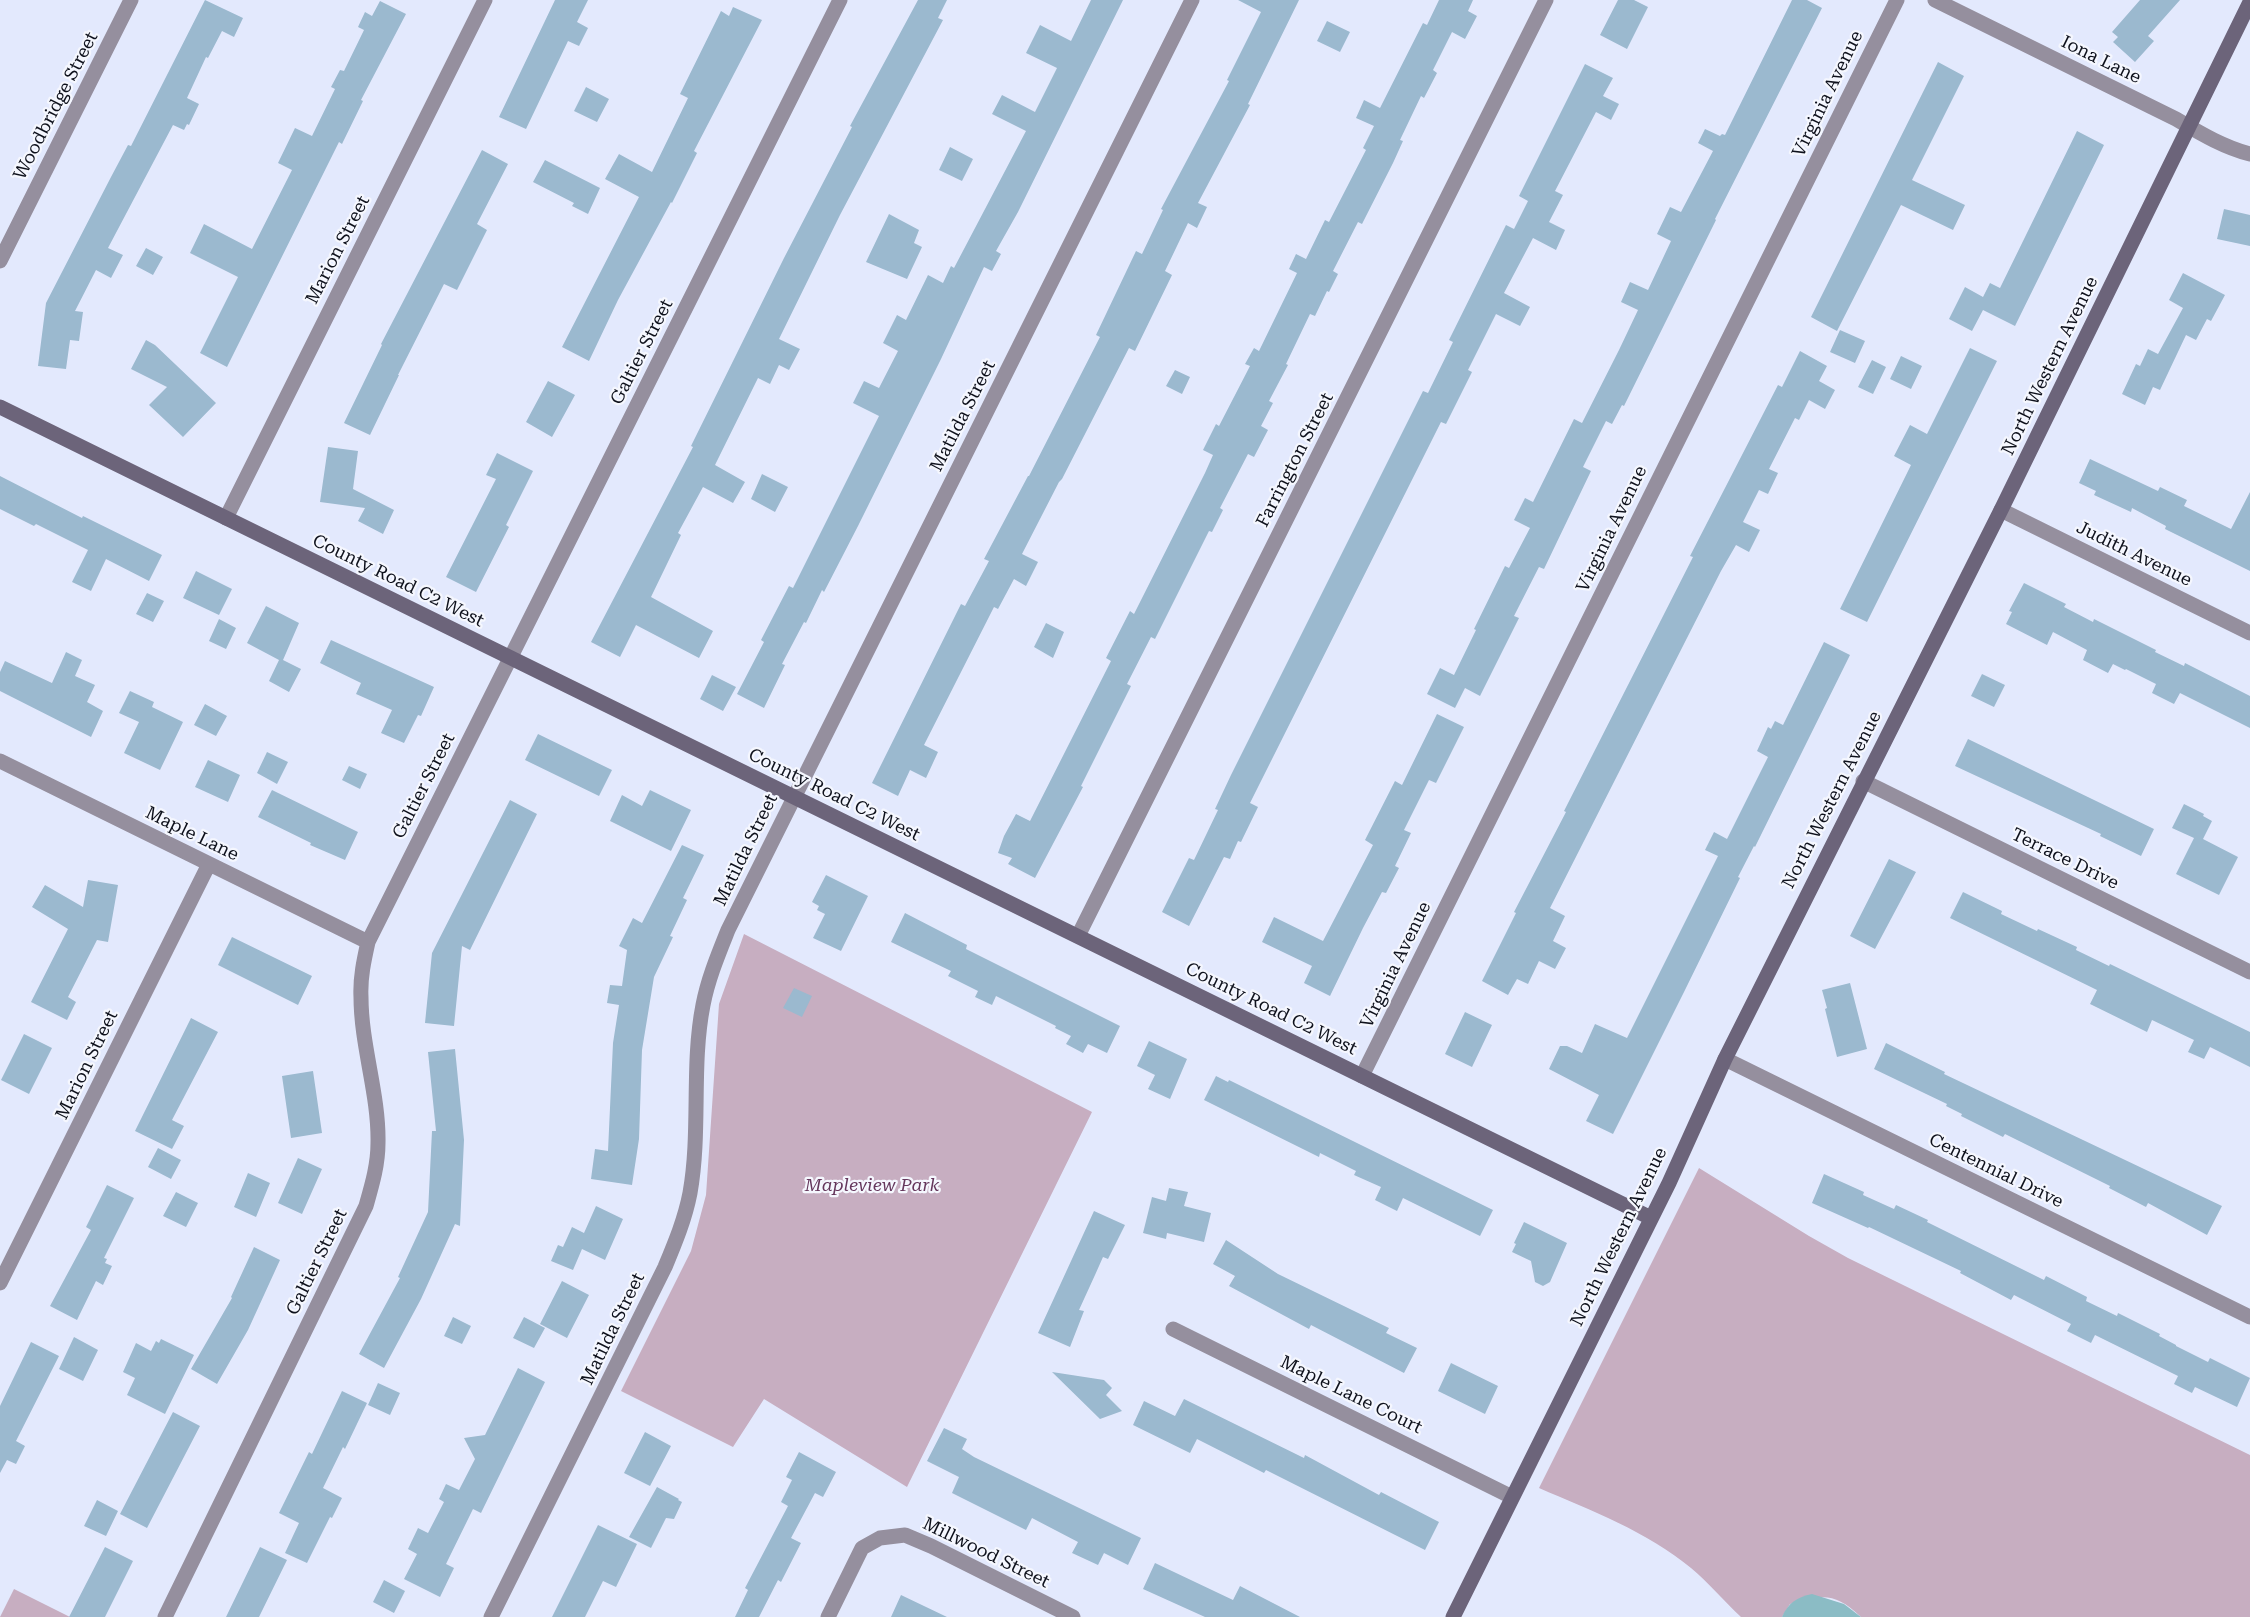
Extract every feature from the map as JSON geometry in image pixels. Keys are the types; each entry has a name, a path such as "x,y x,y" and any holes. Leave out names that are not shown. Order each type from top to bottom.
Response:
{"street":[{"name":"Woodbridge Street","path":"0,261 131,0"},
{"name":"Marion Street","path":"226,518 485,0"},
{"name":"Galtier Street","path":"165,1617 366,1206 375,1175 378,1143 360,998 362,968 368,942 840,0"},
{"name":"Matilda Street","path":"491,1617 665,1268 681,1230 690,1194 694,1156 699,1042 703,1006 712,968 728,930 1192,0"},
{"name":"Farrington Street","path":"1078,936 1546,0"},
{"name":"Virginia Avenue","path":"1362,1076 1897,0"},
{"name":"Iona Lane","path":"1935,0 2216,142 2250,154"},
{"name":"North Western Avenue","path":"1453,1617 1651,1218 1725,1059 2001,510 2250,2"},
{"name":"County Road C2 West","path":"0,407 1651,1218"},
{"name":"Judith Avenue","path":"2001,510 2250,633"},
{"name":"Maple Lane","path":"0,761 368,942"},
{"name":"Terrace Drive","path":"1863,782 2250,972"},
{"name":"Marion Street","path":"0,1283 209,864"},
{"name":"Centennial Drive","path":"1725,1059 2250,1317"},
{"name":"Maple Lane Court","path":"1173,1329 1512,1497"},
{"name":"Millwood Street","path":"828,1617 862,1548 880,1538 905,1535 1073,1617"}],"green space":[{"name":"Mapleview Park","path":"744,934 1092,1112 907,1487 764,1399 733,1447 621,1391 691,1251 706,1195 719,1004"},
{"path":"1699,1168 1848,1258 2250,1455 2250,1617 1861,1617 1835,1599 1819,1597 1790,1604 1782,1617 1741,1617 1691,1568 1656,1543 1598,1513 1539,1488"},
{"path":"14,1589 70,1617 0,1617"}],"shaded area":[{"path":"1812,1594 1844,1604 1861,1617 1782,1617 1794,1601"}],"building":[{"path":"205,0 243,18 234,37 222,31 208,58 206,57 187,98 199,104 189,125 187,124 184,130 173,125 108,248 123,255 111,278 96,270 75,311 83,312 79,341 70,340 66,369 38,366 46,303 128,145 131,146"},
{"path":"555,0 588,0 577,22 588,28 579,46 568,41 526,129 499,117"},
{"path":"918,0 947,0 938,18 943,20 840,215 779,339 800,349 789,370 779,365 770,384 758,378 715,465 745,482 733,503 703,487 678,533 681,535 651,597 713,631 699,658 636,625 620,657 591,642 693,447 691,446 784,258 852,127 850,126"},
{"path":"1091,0 1123,0 1018,212 996,251 1001,254 992,271 984,267 858,526 824,592 822,590 782,664 785,665 764,708 737,694 764,642 761,640 789,586 793,588 879,416 853,403 864,381 879,388 898,351 883,343 897,315 906,320 928,275 943,283 951,266 954,268 1026,131 992,114 1002,95 1035,112 1057,68 1026,53 1040,25 1071,41"},
{"path":"1238,0 1299,0 1248,104 1250,105 1198,203 1207,207 1197,228 1188,223 1165,271 1172,275 1135,351 1129,348 1022,554 1038,562 1026,586 1014,579 998,609 994,607 924,745 938,752 926,778 910,770 898,796 872,783 961,604 965,606 989,561 984,559 1100,337 1096,335 1136,251 1142,254 1163,210 1161,209 1229,81 1227,80 1261,12"},
{"path":"1439,0 1473,0 1468,11 1477,16 1465,39 1452,32 1433,70 1437,73 1424,98 1421,96 1400,140 1403,141 1393,163 1362,224 1358,222 1333,271 1338,274 1329,292 1327,291 1315,316 1310,314 1286,364 1288,365 1269,401 1273,403 1261,426 1268,430 1254,457 1248,454 1220,508 1223,510 1212,532 1209,531 1155,639 1151,637 1127,684 1131,686 1081,786 1083,787 1035,878 1008,864 1012,858 998,853 1004,836 1016,814 1030,821 1111,661 1106,658 1130,611 1134,614 1205,473 1213,455 1203,450 1216,424 1219,426 1250,366 1245,364 1254,348 1259,351 1297,273 1289,269 1296,254 1306,259 1325,220 1329,222 1366,150 1363,148 1374,126 1356,118 1364,100 1380,108 1423,23 1427,25"},
{"path":"1618,0 1634,0 1648,7 1627,49 1600,35"},
{"path":"1792,0 1807,0 1822,8 1715,219 1624,406 1622,405 1612,424 1606,421 1583,467 1591,471 1544,569 1539,567 1514,616 1519,618 1480,696 1465,688 1455,708 1427,694 1440,668 1454,675 1505,566 1509,568 1530,528 1514,520 1525,498 1533,502 1574,419 1582,423 1619,350 1638,310 1621,302 1630,282 1648,290 1671,241 1657,234 1670,207 1681,212 1713,151 1698,143 1705,129 1720,136 1725,135"},
{"path":"2140,0 2180,0 2148,36 2154,41 2135,62 2113,42 2118,37 2112,32"},
{"path":"380,1 406,14 361,100 363,101 342,144 339,142 227,367 200,353 238,277 190,253 204,224 252,249 292,170 278,163 295,128 312,136 335,89 331,87 340,70 344,71 364,30 358,27 365,12 372,16"},
{"path":"733,7 762,20 694,151 697,153 672,203 618,300 589,361 562,347 639,197 605,179 619,154 652,172 688,98 680,94 721,11 729,16"},
{"path":"1327,21 1350,32 1340,52 1317,41"},
{"path":"1938,62 1964,76 1912,180 1965,205 1953,230 1901,205 1837,331 1811,317"},
{"path":"1585,64 1613,78 1603,96 1619,104 1611,120 1596,112 1555,191 1563,195 1549,222 1565,230 1556,250 1533,238 1504,293 1530,307 1520,326 1496,314 1468,370 1472,372 1446,424 1441,422 1250,803 1258,807 1241,842 1238,841 1230,859 1224,857 1189,926 1162,912 1189,858 1194,860 1218,810 1215,809 1231,775 1423,391 1428,393 1453,342 1449,340 1506,225 1514,229 1528,201 1519,196"},
{"path":"586,87 609,99 597,122 574,111"},
{"path":"2077,131 2104,145 2015,326 1983,310 1972,331 1949,319 1965,287 1983,297 1990,283 2000,288"},
{"path":"950,147 973,159 962,181 939,170"},
{"path":"482,150 508,164 477,224 487,230 457,290 444,284 370,435 344,423 381,344"},
{"path":"545,160 600,188 588,214 572,206 574,203 533,182"},
{"path":"2224,209 2250,215 2250,246 2217,239"},
{"path":"889,214 919,230 914,243 922,247 907,279 866,262"},
{"path":"146,248 163,257 153,275 136,266"},
{"path":"2183,273 2225,295 2211,321 2207,319 2196,340 2186,335 2160,390 2153,387 2145,405 2122,394 2136,364 2140,366 2148,349 2158,354 2183,308 2169,300"},
{"path":"1840,330 1865,341 1855,363 1830,352"},
{"path":"146,340 155,345 216,403 183,437 149,405 167,387 131,369"},
{"path":"1970,348 1997,361 1867,622 1840,609 1911,465 1894,456 1910,425 1927,434"},
{"path":"1800,351 1827,366 1819,381 1835,390 1825,409 1809,400 1799,420 1795,418 1769,469 1778,473 1768,494 1759,490 1743,522 1760,530 1749,552 1736,545 1721,571 1550,908 1565,916 1553,941 1566,948 1555,969 1539,961 1528,984 1517,979 1508,995 1482,981 1516,913 1514,912 1566,812 1564,811 1693,557 1690,556 1778,385 1782,387"},
{"path":"1901,356 1922,366 1911,389 1890,379"},
{"path":"1872,360 1886,367 1873,394 1858,387"},
{"path":"1175,370 1190,377 1182,394 1166,386"},
{"path":"548,381 575,395 552,437 526,422"},
{"path":"328,447 358,451 353,489 394,510 383,534 358,521 365,508 320,502"},
{"path":"497,453 533,471 506,525 509,527 476,592 446,577 496,479 486,475"},
{"path":"2090,459 2158,491 2160,487 2187,500 2184,506 2231,529 2250,492 2250,571 2165,529 2166,526 2132,508 2131,512 2094,495 2096,491 2079,483"},
{"path":"762,474 788,487 775,512 751,499"},
{"path":"0,476 82,518 83,516 162,555 149,581 106,559 91,591 72,582 88,550 0,509"},
{"path":"196,571 232,589 219,615 183,598"},
{"path":"2024,583 2066,604 2064,607 2093,622 2094,619 2156,650 2155,652 2184,666 2185,663 2250,696 2250,728 2180,693 2174,704 2152,693 2156,684 2126,669 2113,664 2108,673 2083,660 2087,650 2053,632 2047,645 2006,624 2012,612 2009,611"},
{"path":"147,593 164,601 153,622 136,614"},
{"path":"266,606 299,623 283,660 301,669 289,692 269,681 279,660 247,643"},
{"path":"219,619 236,628 226,649 209,641"},
{"path":"1046,623 1064,632 1053,658 1034,647"},
{"path":"331,640 434,687 421,716 418,715 404,743 381,733 392,710 356,694 361,683 320,663"},
{"path":"1824,642 1850,655 1738,877 1740,878 1613,1134 1586,1121 1599,1095 1549,1069 1560,1046 1567,1046 1582,1053 1595,1024 1627,1038 1718,856 1705,850 1714,832 1727,839 1768,757 1757,751 1768,727 1771,729 1775,721 1783,725"},
{"path":"66,652 82,660 75,676 95,685 87,702 103,711 91,737 0,691 0,672 5,661 52,683"},
{"path":"1982,674 2005,685 1994,707 1971,696"},
{"path":"712,675 736,687 723,711 700,699"},
{"path":"130,691 154,702 152,707 183,722 160,770 124,753 139,722 119,713"},
{"path":"205,704 227,716 216,736 194,725"},
{"path":"1437,714 1464,727 1436,783 1429,780 1404,830 1411,833 1395,866 1399,868 1386,893 1382,892 1330,996 1304,983 1312,966 1262,942 1274,917 1323,941 1373,845 1365,840 1395,781 1402,785"},
{"path":"538,734 612,770 599,796 525,760"},
{"path":"1968,739 2154,829 2141,856 2100,836 2101,834 1955,766"},
{"path":"267,752 288,762 277,784 257,773"},
{"path":"208,760 240,775 228,802 195,787"},
{"path":"349,766 367,774 360,789 342,780"},
{"path":"272,790 358,832 345,860 310,845 311,843 258,817"},
{"path":"650,790 691,810 671,851 610,821 622,795 642,806"},
{"path":"510,800 537,814 470,950 462,946 454,1026 425,1023 432,953"},
{"path":"2184,804 2204,814 2203,816 2212,821 2203,839 2238,857 2219,895 2176,874 2194,838 2172,828"},
{"path":"682,845 704,855 683,898 687,900 654,977 642,1050 639,1139 632,1185 591,1179 595,1149 608,1151 613,1043 619,1005 607,1003 610,985 622,986 627,950 619,946 633,918 642,923"},
{"path":"1889,859 1916,872 1875,949 1850,936"},
{"path":"826,875 868,896 841,951 813,938 825,914 817,910 819,906 812,902"},
{"path":"88,880 118,885 108,942 97,940 68,997 76,1002 67,1020 31,1002 68,929 32,907 45,885 83,907"},
{"path":"1963,892 2002,911 2001,914 2077,947 2076,950 2109,966 2110,964 2250,1032 2250,1067 2210,1047 2204,1059 2188,1052 2194,1040 2152,1020 2147,1032 2090,1004 2097,990 1950,918"},
{"path":"905,913 967,945 966,949 1120,1026 1107,1053 1088,1044 1083,1053 1066,1044 1071,1036 1055,1028 1056,1026 996,996 992,1005 975,997 978,991 948,976 951,971 891,942"},
{"path":"232,937 312,976 298,1005 218,965"},
{"path":"1850,983 1867,1049 1837,1057 1822,990"},
{"path":"794,988 812,996 802,1017 783,1008"},
{"path":"1465,1012 1492,1025 1472,1067 1445,1054"},
{"path":"191,1018 218,1032 172,1120 184,1126 172,1149 135,1131"},
{"path":"24,1034 52,1048 29,1094 1,1080"},
{"path":"1149,1041 1187,1059 1170,1099 1148,1089 1155,1075 1137,1066"},
{"path":"1886,1043 1945,1072 1944,1074 2222,1206 2207,1235 2148,1203 2146,1207 2109,1188 2110,1186 2005,1134 2003,1137 1961,1116 1962,1114 1946,1106 1947,1104 1874,1069"},
{"path":"455,1049 464,1140 460,1226 455,1224 421,1299 384,1368 359,1354 400,1278 398,1277 428,1212 432,1131 436,1131 428,1052"},
{"path":"313,1071 322,1133 291,1138 282,1076"},
{"path":"1216,1076 1228,1082 1229,1080 1493,1210 1480,1236 1403,1198 1397,1211 1375,1200 1381,1187 1354,1175 1356,1171 1320,1153 1319,1157 1204,1100"},
{"path":"158,1148 181,1160 171,1179 148,1167"},
{"path":"298,1158 322,1169 302,1214 278,1203"},
{"path":"248,1173 270,1183 256,1217 234,1207"},
{"path":"1824,1174 1894,1209 1896,1205 1928,1220 1927,1222 2044,1280 2046,1276 2087,1297 2086,1301 2117,1316 2118,1313 2160,1334 2159,1336 2176,1346 2208,1362 2210,1358 2250,1378 2237,1407 2195,1387 2192,1393 2174,1384 2178,1376 2095,1335 2091,1343 2067,1331 2071,1324 2014,1295 2011,1300 1960,1273 1961,1271 1869,1227 1812,1203"},
{"path":"107,1185 134,1198 104,1258 107,1259 105,1263 112,1266 103,1285 96,1281 77,1320 50,1306 91,1230 86,1227"},
{"path":"1169,1188 1188,1192 1184,1206 1211,1213 1204,1242 1167,1233 1166,1239 1143,1233 1152,1197 1166,1201"},
{"path":"176,1192 198,1203 186,1227 163,1216"},
{"path":"596,1206 623,1219 605,1260 582,1249 573,1270 551,1261 558,1245 563,1247 572,1227 584,1233"},
{"path":"1094,1211 1125,1225 1108,1259 1103,1257 1079,1310 1084,1311 1070,1347 1038,1333"},
{"path":"1524,1222 1567,1243 1550,1282 1543,1286 1535,1282 1531,1261 1512,1252"},
{"path":"1226,1240 1278,1274 1389,1328 1386,1333 1417,1348 1404,1373 1311,1325 1309,1329 1229,1286 1235,1276 1213,1264"},
{"path":"254,1247 280,1260 248,1330 217,1384 191,1369 232,1298"},
{"path":"562,1281 589,1295 567,1338 540,1324"},
{"path":"453,1317 471,1326 462,1344 444,1336"},
{"path":"524,1317 545,1328 534,1348 513,1338"},
{"path":"74,1337 98,1350 83,1381 59,1369"},
{"path":"161,1339 194,1355 165,1414 127,1395 135,1378 123,1372 136,1343 151,1351 156,1341 159,1343"},
{"path":"31,1342 59,1356 16,1441 25,1446 16,1464 7,1460 0,1473 0,1406"},
{"path":"1451,1363 1498,1386 1485,1414 1438,1391"},
{"path":"518,1368 545,1382 481,1513 473,1509 446,1564 454,1568 440,1597 404,1579 417,1554 408,1549 418,1528 428,1533 444,1502 439,1499 446,1484 459,1490 475,1459 464,1438 485,1435"},
{"path":"1052,1372 1104,1380 1112,1388 1106,1395 1122,1411 1100,1419"},
{"path":"378,1383 400,1393 390,1415 368,1405"},
{"path":"342,1391 367,1403 323,1488 342,1498 307,1563 285,1553 299,1523 279,1513 309,1452 312,1454"},
{"path":"1184,1399 1304,1458 1305,1455 1379,1495 1381,1492 1439,1522 1425,1550 1266,1470 1264,1473 1197,1439 1190,1453 1133,1425 1144,1401 1175,1416"},
{"path":"173,1412 200,1426 147,1528 120,1514"},
{"path":"944,1428 967,1439 962,1449 974,1457 1141,1538 1128,1565 1104,1553 1098,1565 1072,1553 1078,1542 1032,1518 1026,1530 952,1493 959,1477 927,1461"},
{"path":"645,1432 671,1446 650,1486 624,1473"},
{"path":"799,1452 836,1472 823,1497 815,1493 791,1538 801,1543 781,1582 778,1580 759,1617 735,1617 748,1590 745,1588 788,1506 781,1502 792,1480 786,1477"},
{"path":"657,1487 682,1502 674,1519 666,1518 651,1548 629,1537"},
{"path":"97,1500 118,1511 106,1536 84,1526"},
{"path":"598,1525 637,1544 616,1587 603,1581 585,1617 552,1617"},
{"path":"105,1547 133,1561 105,1617 69,1617"},
{"path":"260,1547 287,1560 259,1617 226,1617"},
{"path":"1155,1563 1233,1600 1240,1586 1300,1617 1205,1617 1143,1589"},
{"path":"384,1580 405,1591 394,1613 373,1602"},
{"path":"901,1595 947,1617 891,1617"}]}
